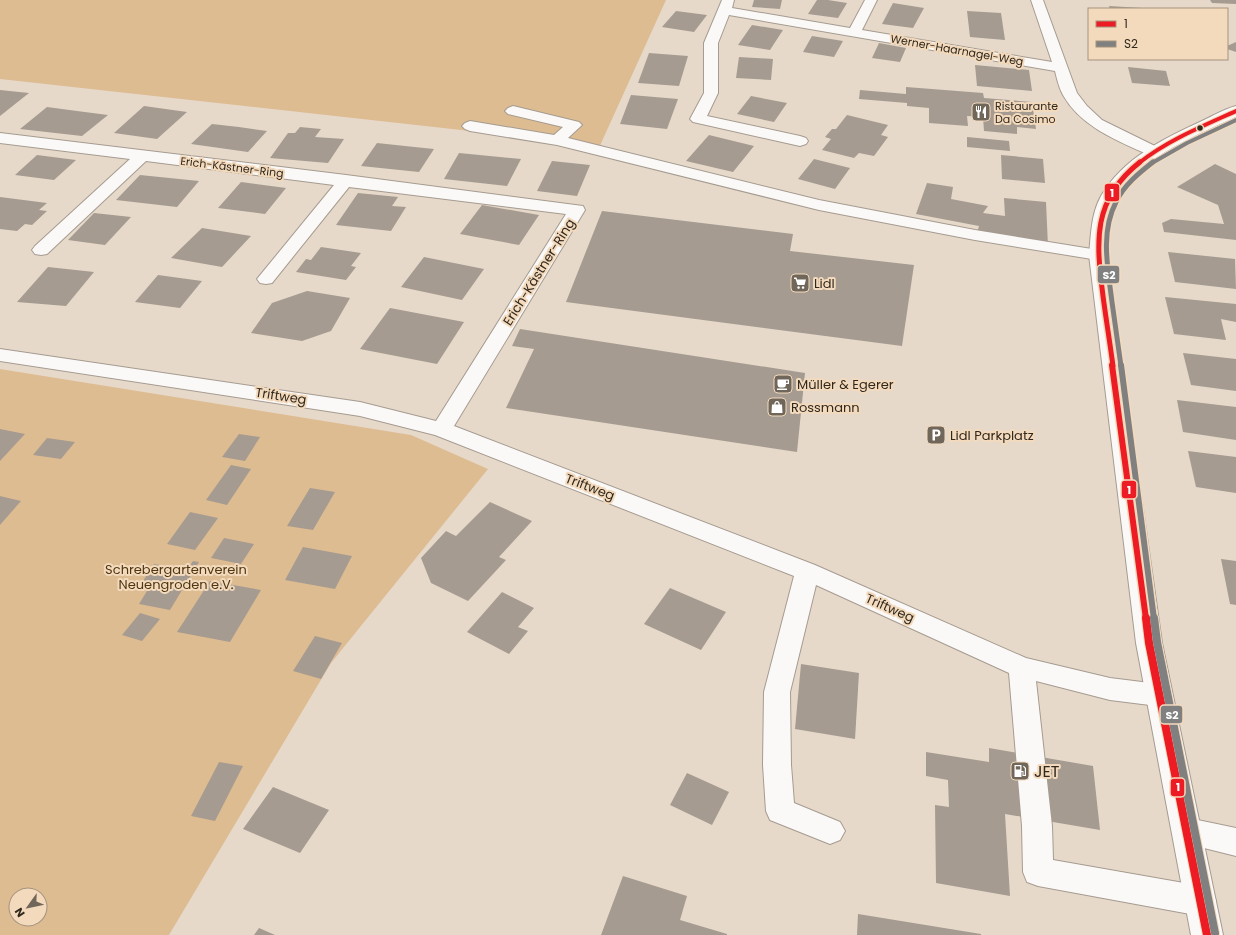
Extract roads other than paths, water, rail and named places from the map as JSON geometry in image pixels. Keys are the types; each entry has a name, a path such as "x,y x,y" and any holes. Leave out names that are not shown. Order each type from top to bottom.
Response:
{"street":[{"path":"854,32 871,0"},
{"path":"1037,0 1070,94 1082,109 1092,118 1116,133 1155,152"},
{"name":"Werner-Haarnagel-Weg","path":"800,141 698,119 711,93 711,43 726,5 854,32 1060,68"},
{"path":"514,111 574,125 557,140"},
{"path":"1207,935 1188,831 1158,695 1149,643 1098,255 1102,215 1110,195 1122,176 1137,163 1155,152 1236,111"},
{"path":"470,126 557,140 819,205 975,236 1098,255"},
{"name":"Erich-Kästner-Ring","path":"0,138 577,210 442,429"},
{"path":"41,250 142,156"},
{"path":"266,278 346,180"},
{"name":"Triftweg","path":"0,355 360,408 442,429 807,571 1021,667 1110,689 1158,695"},
{"path":"807,571 777,692 777,765 780,811 830,831"},
{"path":"1021,667 1038,826 1038,872 1201,902"},
{"path":"1188,831 1236,842"}],"place":[{"name":"Ristaurante Da Cosimo","path":"981,112"},
{"name":"Lidl","path":"800,283"},
{"name":"Müller & Egerer","path":"783,384"},
{"name":"Rossmann","path":"777,407"},
{"name":"Lidl Parkplatz","path":"936,435"},
{"name":"JET","path":"1020,771"}],"park label":[{"name":"Schrebergartenverein Neuengroden e.V.","path":"176,576"}]}
